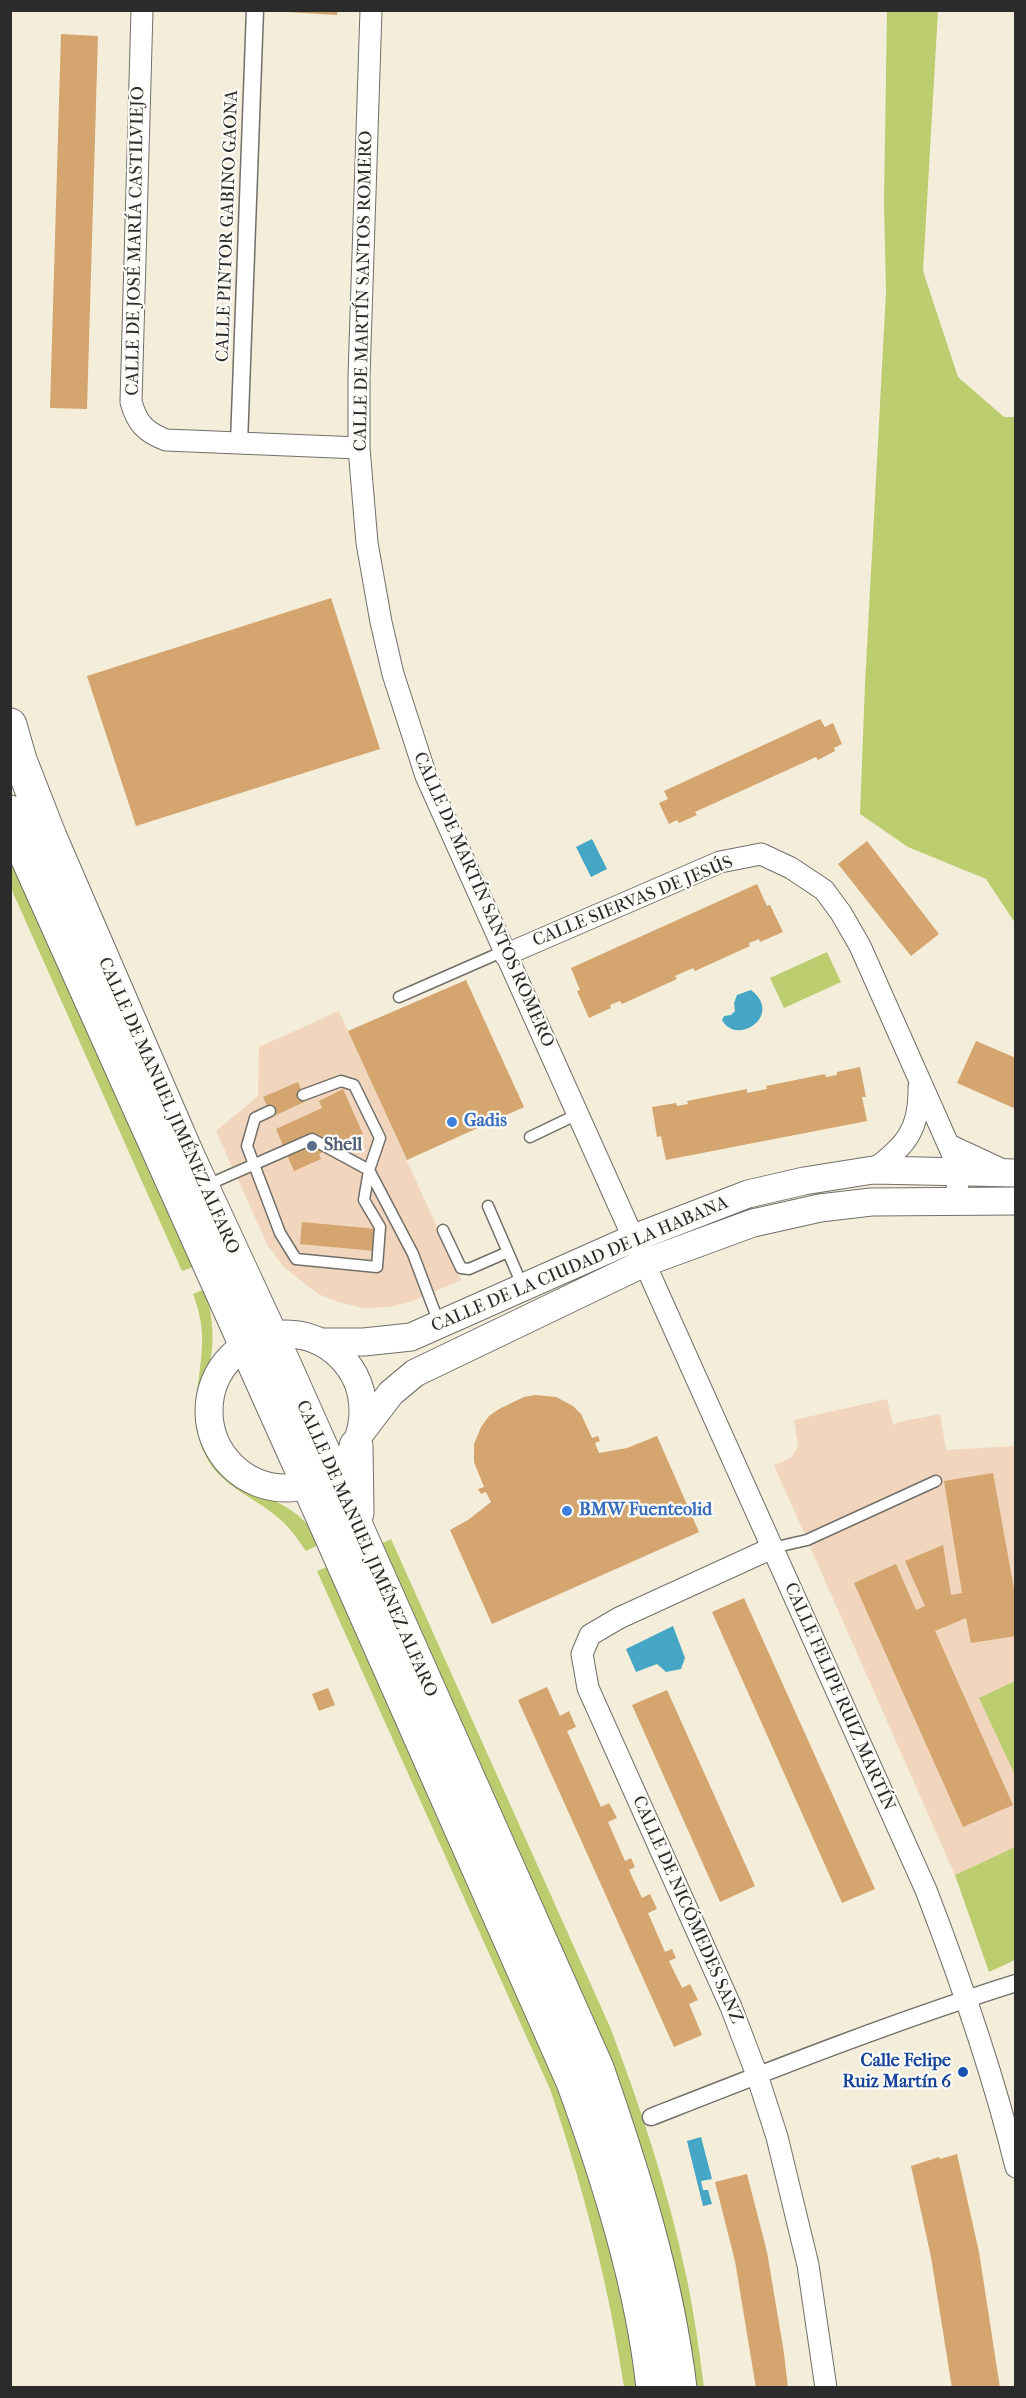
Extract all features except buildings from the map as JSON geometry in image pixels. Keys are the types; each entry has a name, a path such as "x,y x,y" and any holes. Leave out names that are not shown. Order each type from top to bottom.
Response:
{"highway":[{"name":"CALLE DE MANUEL JIMÉNEZ ALFARO","path":"10,725 20,760 50,837 202,1187 257,1340"},
{"name":"CALLE DE MANUEL JIMÉNEZ ALFARO","path":"10,812 26,855 257,1340 321,1480 573,2082 604,2169 633,2281 653,2388"},
{"path":"357,1530 359,1438"},
{"name":"CALLE DE MANUEL JIMÉNEZ ALFARO","path":"321,1480 357,1530 597,2068 637,2188 677,2357 680,2388"}],"street":[{"name":"CALLE DE JOSÉ MARÍA CASTILVIEJO","path":"142,10 131,402 135,418 151,434 166,440 359,448"},
{"name":"CALLE PINTOR GABINO GAONA","path":"239,442 255,10"},
{"name":"CALLE DE MARTÍN SANTOS ROMERO","path":"371,10 359,365 359,448 367,543 393,674 426,776 634,1238"},
{"name":"CALLE SIERVAS DE JESÚS","path":"504,953 720,862 761,854 792,868 824,890 841,913 860,946 960,1171"},
{"name":"CALLE SIERVAS DE JESÚS","path":"873,1170 891,1157 913,1130 919,1106 919,1083"},
{"path":"949,1145 1012,1172"},
{"name":"CALLE DE LA CIUDAD DE LA HABANA","path":"323,1342 396,1340 411,1337 634,1238 748,1194 804,1181 873,1170 1012,1172"},
{"path":"955,1200 960,1171"},
{"name":"CALLE DE LA CIUDAD DE LA HABANA","path":"321,1480 359,1438 391,1393 415,1373 644,1263 753,1223 820,1208 871,1202 1016,1201"},
{"name":"CALLE FELIPE RUIZ MARTÍN","path":"634,1238 926,1890 968,1998 1016,2167"},
{"path":"321,1480 293,1489 262,1485 236,1469 225,1457 212,1429 211,1398 215,1383 231,1355 257,1340 305,1335 323,1342 345,1363 357,1381 363,1401 359,1438"},
{"name":"CALLE DE NICÓMEDES SANZ","path":"772,1548 619,1618 591,1635 582,1654 588,1688 727,1996 757,2075 777,2138 808,2265 826,2388"},
{"path":"651,2117 757,2075 968,1998 1016,1983"}],"lane":[{"path":"399,997 504,953"},
{"path":"270,1111 255,1118 247,1146 280,1233 296,1259 377,1267 380,1227 364,1200 369,1170 380,1138 354,1085 341,1081 303,1095"},
{"path":"530,1137 578,1114"},
{"path":"202,1187 312,1139 369,1170 413,1254 440,1325"},
{"path":"488,1206 523,1287"},
{"path":"443,1230 461,1268 469,1269 507,1252"},
{"path":"772,1548 807,1540 936,1481"}],"shaded area":[{"name":"Shell","path":"339,1011 461,1280 412,1301 389,1307 364,1308 341,1303 318,1294 284,1267 268,1246 216,1131 258,1096 259,1047"},
{"path":"887,1399 893,1425 940,1414 946,1450 1015,1446 1015,1847 955,1875 774,1465 791,1458 798,1446 794,1420"}],"green space":[{"path":"887,11 938,11 923,271 958,377 1004,417 1015,417 1015,923 986,879 908,847 860,814 886,292 884,202"},
{"path":"10,845 196,1266 182,1271 14,895 11,886"},
{"path":"827,952 841,982 784,1008 770,978"},
{"path":"205,1289 211,1314 213,1340 210,1361 199,1400 198,1414 205,1441 216,1461 230,1476 295,1513 309,1526 320,1544 306,1551 281,1520 217,1473 203,1449 196,1420 202,1331 193,1294"},
{"path":"391,1539 610,2027 653,2149 671,2212 691,2303 704,2387 691,2387 377,1546"},
{"path":"332,1565 563,2085 624,2293 640,2387 624,2387 611,2311 594,2236 550,2089 317,1571"},
{"path":"1015,1681 1015,1775 979,1698"},
{"path":"1015,1847 1015,1960 989,1972 955,1875"}],"water":[{"path":"592,839 607,869 591,877 576,847"},
{"path":"751,990 760,1000 762,1009 760,1018 746,1029 738,1030 729,1027 722,1020 724,1016 731,1015 735,1011 734,1003 737,995"},
{"path":"673,1626 685,1658 681,1669 666,1672 657,1664 636,1672 626,1649"},
{"path":"701,2137 712,2179 701,2181 703,2190 708,2190 712,2204 703,2206 687,2141"}],"place":[{"name":"Gadis","path":"452,1122"},
{"name":"Shell","path":"312,1146"},
{"name":"BMW Fuenteolid","path":"567,1511"},
{"name":"Calle Felipe Ruiz Martín 6","path":"963,2072"}]}
